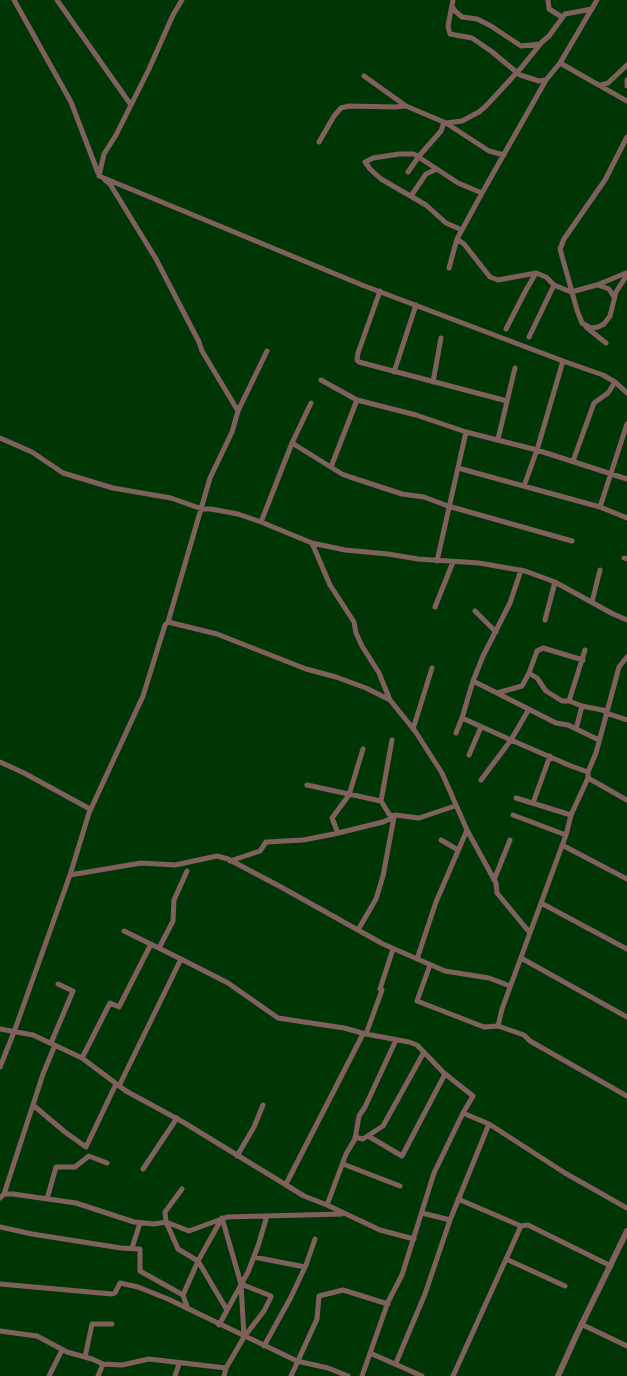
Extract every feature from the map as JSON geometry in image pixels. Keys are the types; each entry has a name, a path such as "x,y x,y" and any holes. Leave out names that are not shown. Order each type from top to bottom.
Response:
{"street":[{"path":"14,0 71,102 99,176 110,184 156,259 202,351 238,411"},
{"path":"57,0 131,105"},
{"path":"99,176 104,154 131,105 167,32 172,15 182,0"},
{"path":"548,0 549,9 562,17"},
{"path":"449,268 458,239 482,193 546,80 560,63 597,0"},
{"path":"452,3 455,11 462,17 477,19 521,46 540,44"},
{"path":"452,3 448,26 450,34 456,37 469,36 491,51 517,73 533,80 546,80"},
{"path":"445,122 462,121 479,112 517,73 540,44 551,34 562,17 574,12 592,9"},
{"path":"560,63 627,101"},
{"path":"601,85 608,82 627,65"},
{"path":"364,76 406,106 445,122 489,151 504,155"},
{"path":"627,80 627,86"},
{"path":"318,142 341,108 348,106 406,106"},
{"path":"408,172 441,131 445,122"},
{"path":"606,343 582,323 571,292 562,257 561,245 605,180 627,137"},
{"path":"462,230 446,223 426,205 381,179 365,162 374,158 404,153 419,156 458,183 482,193"},
{"path":"411,196 426,174 437,169"},
{"path":"99,176 380,291 603,376 626,390"},
{"path":"458,239 494,280 536,273 546,277 554,286 571,292 627,274"},
{"path":"506,330 536,273"},
{"path":"582,323 591,328 604,324 610,316 619,286 627,274"},
{"path":"597,285 609,289 615,298"},
{"path":"529,337 554,286"},
{"path":"380,291 358,353 357,360 359,362 507,401"},
{"path":"394,372 416,305"},
{"path":"433,382 441,338"},
{"path":"0,1067 70,875 90,809 143,696 165,625 168,622 210,478 232,432 238,411 267,351"},
{"path":"524,486 537,450 563,361"},
{"path":"498,439 515,368"},
{"path":"321,380 357,400 416,415 466,432 537,450 627,479"},
{"path":"573,461 594,403 608,393 615,382"},
{"path":"330,467 357,400"},
{"path":"261,522 292,443 311,403"},
{"path":"600,507 627,424"},
{"path":"437,561 466,432"},
{"path":"0,438 32,452 63,473 113,488 171,498 202,509 223,511 261,522 312,543 345,550 437,561 478,563 521,570 555,582 627,620"},
{"path":"292,443 342,474 402,494 424,497 448,506 572,541"},
{"path":"458,468 600,507 627,518"},
{"path":"312,543 330,585 354,622 356,633 379,673 390,700 414,729 442,773 455,806 496,883 497,893 530,934"},
{"path":"435,607 454,562"},
{"path":"456,733 473,681 483,656 510,603 521,570"},
{"path":"592,602 600,570"},
{"path":"544,620 555,582"},
{"path":"475,611 496,632"},
{"path":"168,622 217,634 306,669 358,685 390,700"},
{"path":"498,693 522,686 537,651 543,648 583,660"},
{"path":"569,701 585,650"},
{"path":"498,1026 510,986 566,835 571,815 588,778 588,772 619,667 627,657"},
{"path":"414,729 432,668"},
{"path":"529,672 537,678 546,691 562,701 569,701 627,720"},
{"path":"473,681 556,723 576,728 599,740"},
{"path":"576,728 582,706"},
{"path":"481,780 511,740 529,709"},
{"path":"462,718 588,772"},
{"path":"469,755 481,727"},
{"path":"392,740 381,801 389,814 394,817"},
{"path":"338,833 332,818 349,794 363,749"},
{"path":"534,803 550,756"},
{"path":"0,762 90,809"},
{"path":"588,778 627,800"},
{"path":"307,785 381,801"},
{"path":"516,798 571,815"},
{"path":"230,861 260,851 266,842 303,840 338,833 383,822 395,815 419,818 455,806"},
{"path":"514,815 566,835"},
{"path":"358,930 376,899 383,876 394,817"},
{"path":"417,959 436,902 467,830"},
{"path":"441,840 458,850"},
{"path":"494,880 510,840"},
{"path":"562,845 627,879"},
{"path":"70,875 142,863 175,865 217,856 230,861 393,949 430,965 460,974 489,978 510,986"},
{"path":"159,948 173,920 174,900 187,871"},
{"path":"541,903 627,949"},
{"path":"124,931 228,983 278,1018 344,1028 417,1045 446,1074 473,1096 434,1173 402,1274 388,1304 362,1376"},
{"path":"82,1058 110,1003 119,1007 151,944"},
{"path":"286,1184 365,1034 382,990 380,989 393,949"},
{"path":"521,958 627,1017"},
{"path":"33,1105 64,1132 86,1147 181,959"},
{"path":"430,965 417,1001 484,1027 498,1026 524,1036 627,1096"},
{"path":"58,984 73,992 53,1044 2,1196 14,1194 76,1203 134,1222 154,1224 166,1222 189,1231 227,1216 343,1214"},
{"path":"0,1029 33,1035 82,1058 118,1085 177,1118 304,1196 380,1230 414,1239"},
{"path":"327,1205 355,1137 359,1116 396,1040"},
{"path":"355,1137 363,1140 383,1126 424,1052"},
{"path":"368,1136 402,1156 446,1074"},
{"path":"237,1156 254,1127 263,1105"},
{"path":"463,1113 489,1124 565,1173 627,1208"},
{"path":"143,1169 177,1118"},
{"path":"396,1363 425,1294 450,1220 489,1124"},
{"path":"47,1199 56,1167 75,1167 89,1156 107,1163"},
{"path":"343,1164 400,1186"},
{"path":"182,1189 165,1212 166,1222 178,1249 198,1261 227,1310"},
{"path":"458,1199 521,1226 528,1225 611,1266"},
{"path":"422,1213 450,1220"},
{"path":"219,1324 254,1257 267,1216"},
{"path":"183,1295 198,1261 222,1218"},
{"path":"222,1218 241,1284 244,1337"},
{"path":"132,1248 140,1223"},
{"path":"453,1376 521,1226"},
{"path":"0,1227 32,1234 140,1248 140,1270 183,1295 188,1309"},
{"path":"558,1376 581,1324 627,1231"},
{"path":"264,1346 291,1297 315,1239"},
{"path":"254,1257 305,1267"},
{"path":"506,1259 566,1286"},
{"path":"0,1284 112,1294 115,1293 121,1283 138,1287 297,1361 328,1368 348,1376"},
{"path":"224,1376 226,1368 244,1337 264,1311 271,1296 241,1284"},
{"path":"291,1376 317,1319 319,1296 343,1290 388,1304"},
{"path":"85,1357 92,1324 112,1324"},
{"path":"581,1324 627,1346"},
{"path":"0,1331 37,1336 62,1350 104,1364 122,1365 149,1359 226,1368"},
{"path":"49,1376 62,1350"},
{"path":"370,1353 422,1376"},
{"path":"98,1376 104,1364"},
{"path":"175,1376 179,1364"}]}
